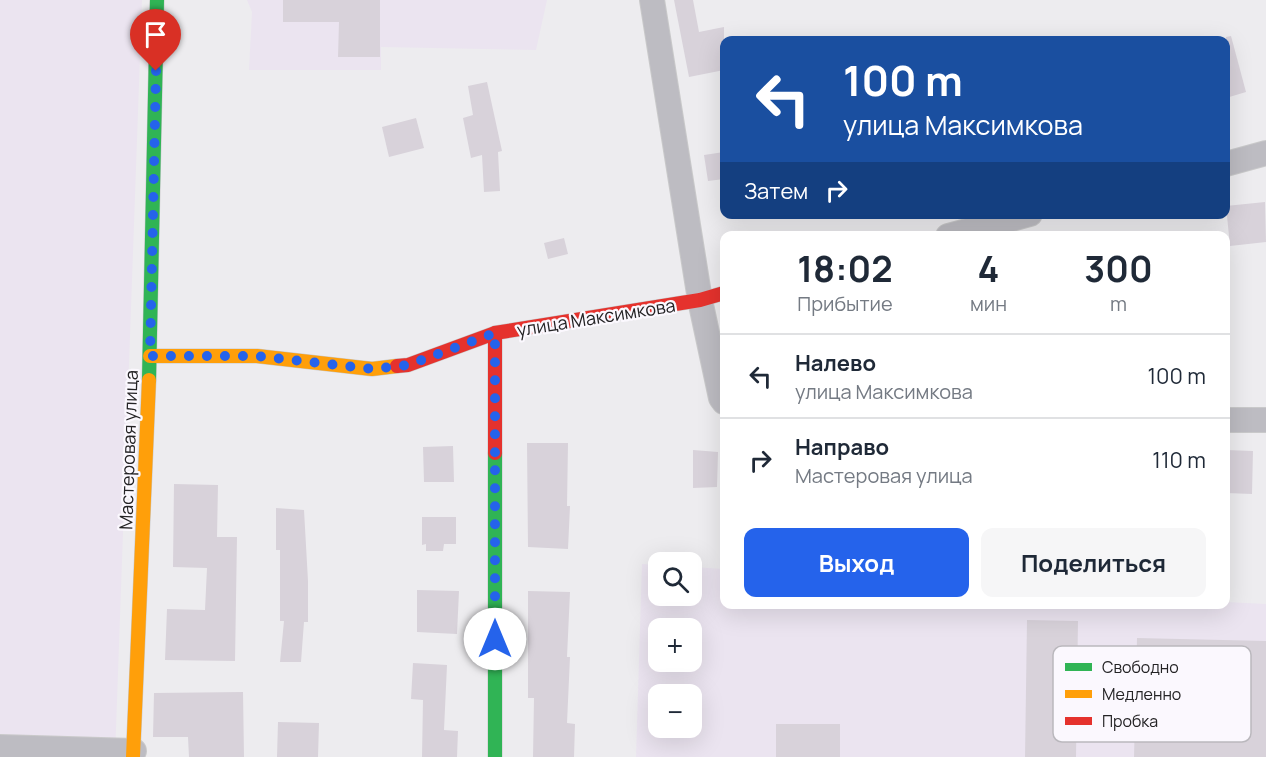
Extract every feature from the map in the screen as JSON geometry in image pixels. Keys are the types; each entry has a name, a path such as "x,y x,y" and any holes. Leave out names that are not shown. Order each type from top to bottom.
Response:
{"street":[{"name":"Мастеровая улица","path":"134,754 150,356 157,0"},
{"path":"652,0 700,300 720,393"},
{"path":"1230,163 1266,153"},
{"path":"967,231 1011,219"},
{"name":"улица Максимкова","path":"150,356 257,356 372,369 408,365 495,333 700,300 720,294"},
{"path":"495,333 495,757"},
{"path":"1230,420 1266,420"},
{"path":"0,747 134,754"}],"shaded area":[{"path":"0,0 142,0 115,757 0,757"},
{"path":"247,0 547,0 536,50 381,47 381,70 249,70 252,12"},
{"path":"642,564 648,564 648,606 702,606 702,568 720,569 720,609 1230,609 1230,602 1266,604 1266,757 636,757"}],"building":[{"path":"283,0 380,0 380,57 338,57 339,22 283,22"},
{"path":"674,0 693,0 699,32 724,27 724,36 720,36 720,71 689,77"},
{"path":"1230,36 1246,92 1230,97"},
{"path":"487,82 502,151 498,152 500,191 484,192 482,155 471,158 463,118 473,115 468,86"},
{"path":"416,118 424,148 389,157 382,127"},
{"path":"720,153 720,180 708,181 704,155"},
{"path":"1265,202 1266,242 1230,246 1227,219 1230,219 1230,206"},
{"path":"564,238 568,254 548,259 544,243"},
{"path":"527,443 568,443 567,506 570,506 568,549 528,547"},
{"path":"453,446 454,482 424,482 423,447"},
{"path":"693,450 718,452 717,487 693,488"},
{"path":"1230,450 1253,451 1252,494 1230,493"},
{"path":"174,484 218,485 217,537 237,537 235,661 165,660 167,609 205,610 207,568 173,567"},
{"path":"276,508 304,510 308,622 304,622 301,662 280,662 284,621 280,621 280,550 276,550"},
{"path":"422,517 456,517 456,544 444,544 443,551 426,551 426,544 422,545"},
{"path":"417,590 459,591 457,634 417,632"},
{"path":"528,591 570,592 567,723 575,724 574,757 533,757 534,698 528,698"},
{"path":"1027,620 1078,621 1078,646 1053,646 1053,742 1076,742 1076,757 1025,757"},
{"path":"1137,638 1266,641 1266,757 1134,757 1134,742 1251,742 1251,646 1137,646"},
{"path":"413,663 447,665 444,730 458,731 457,757 422,757 423,700 411,699"},
{"path":"243,692 244,757 189,757 188,737 153,737 154,693"},
{"path":"278,722 319,723 318,757 277,757"},
{"path":"776,724 840,724 840,757 776,757"}],"traffic: fast":[{"path":"149,380 157,0"},
{"path":"495,453 495,757"}],"traffic: slow":[{"path":"150,356 257,356 372,369 397,366"},
{"path":"133,757 149,380"}],"traffic: jam":[{"path":"397,366 408,365 495,333 700,300 720,294"},
{"path":"495,333 495,453"}],"route":[{"path":"156,71 150,356 257,356 372,369 408,365 495,333 495,639"}]}
